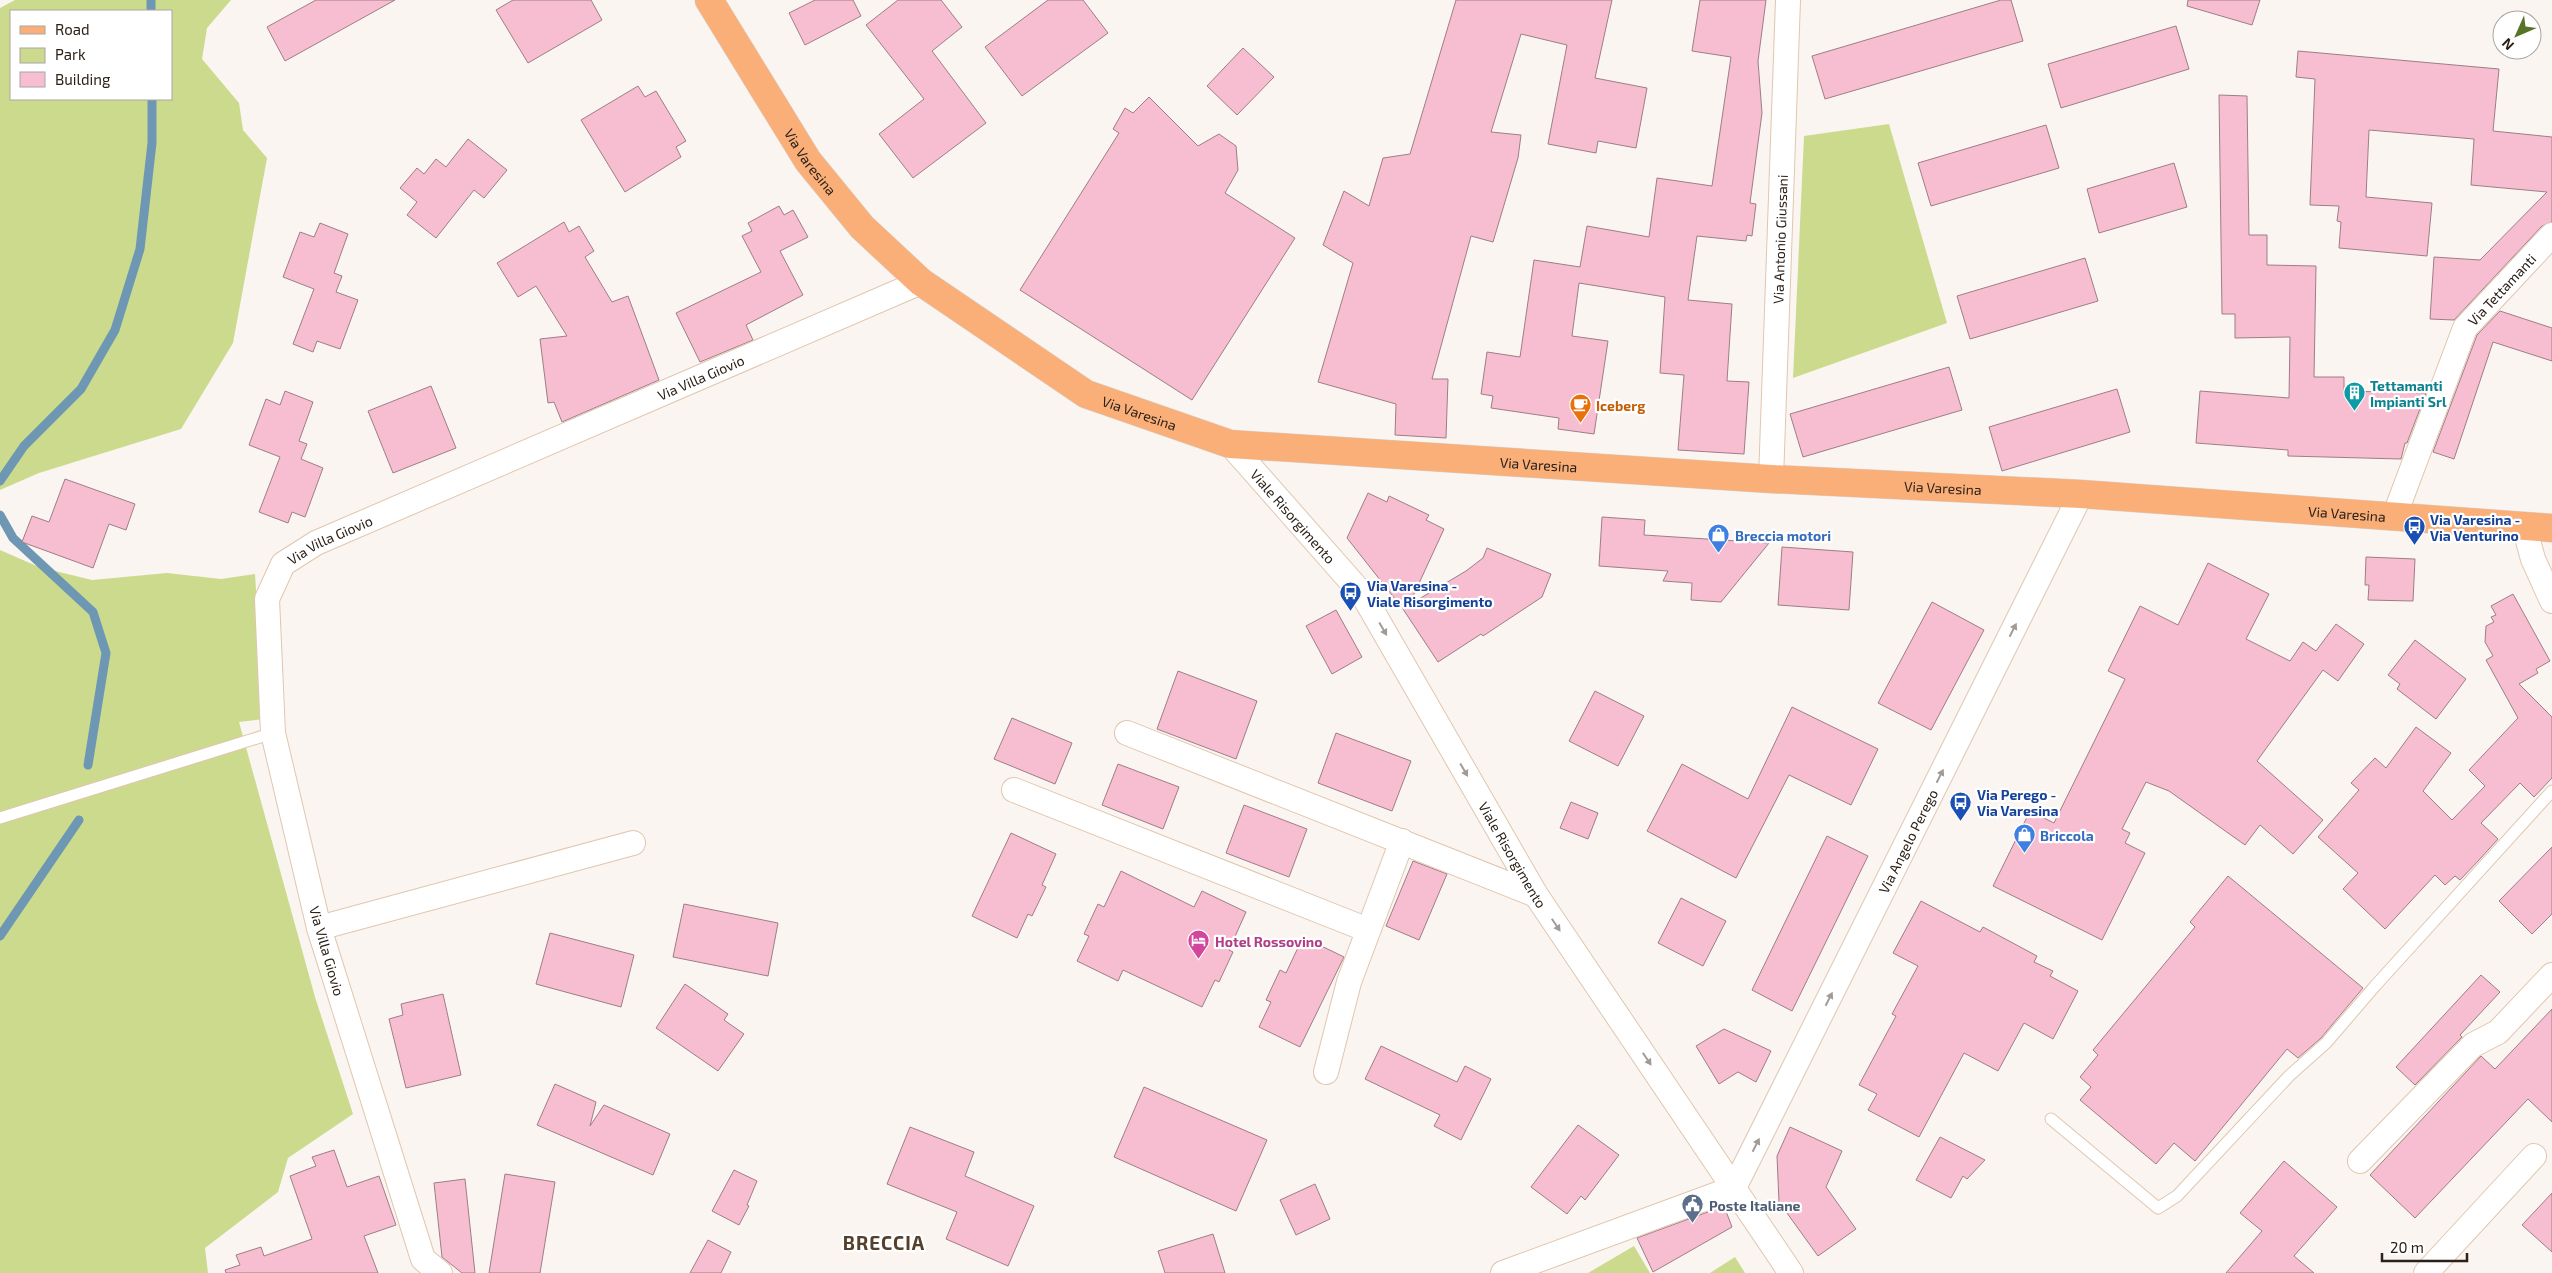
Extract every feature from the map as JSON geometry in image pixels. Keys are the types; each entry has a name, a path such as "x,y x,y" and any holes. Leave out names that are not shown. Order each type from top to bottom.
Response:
{"main road":[{"name":"Via Varesina","path":"709,0 808,161 862,227 921,282 1086,394 1230,444 1771,479 2081,494 2552,528"}],"street":[{"name":"Via Antonio Giussani","path":"1771,479 1788,0"},
{"name":"Via Tettamanti","path":"2394,517 2464,328 2552,235"},
{"name":"Via Villa Giovio","path":"426,1268 319,928 273,733 267,599 283,564 316,543 921,282"},
{"name":"Viale Risorgimento","path":"1230,444 1363,595 1536,894 1791,1273"},
{"name":"Via Angelo Perego","path":"1734,1188 2081,494"},
{"path":"2524,526 2533,560 2552,601"},
{"path":"1127,733 1536,894"},
{"path":"1014,790 1368,930"},
{"path":"1326,1072 1349,982 1402,841"},
{"path":"319,928 633,843"},
{"path":"2360,1161 2473,1045 2498,1032 2552,975"},
{"path":"2426,1273 2534,1156"},
{"path":"1503,1273 1734,1188"}],"lane":[{"path":"0,818 273,733"},
{"path":"2051,1119 2158,1208 2177,1196 2289,1076 2326,1043 2375,986 2552,791"}],"green space":[{"path":"15,0 231,0 207,28 202,59 239,103 243,130 267,158 233,343 181,429 39,473 0,490 0,8"},
{"path":"1889,124 1947,323 1793,378 1804,136"},
{"path":"0,550 39,567 92,580 167,573 221,579 255,574 264,719 239,722 315,997 353,1114 288,1158 278,1192 205,1248 208,1273 0,1273"},
{"path":"1634,1246 1650,1273 1588,1273"},
{"path":"1735,1257 1745,1273 1710,1273"}],"building":[{"path":"316,0 395,0 285,61 267,27"},
{"path":"513,0 591,0 602,20 528,63 496,10"},
{"path":"815,0 853,0 861,16 805,45 789,13"},
{"path":"898,0 941,0 962,27 932,51 986,123 913,178 879,134 924,99 866,25"},
{"path":"1048,0 1083,0 1108,33 1022,96 985,47"},
{"path":"1456,0 1612,0 1595,78 1647,88 1636,148 1598,141 1596,153 1548,144 1567,45 1521,34 1491,132 1521,135 1518,158 1493,242 1471,236 1432,379 1448,379 1446,438 1395,435 1396,404 1318,382 1353,263 1323,245 1344,191 1369,206 1383,158 1410,154"},
{"path":"1700,0 1766,0 1758,61 1762,113 1750,203 1756,204 1752,236 1747,235 1746,241 1697,236 1688,300 1732,304 1727,381 1749,382 1744,454 1678,450 1684,375 1660,373 1665,297 1579,283 1572,336 1608,341 1594,434 1558,429 1559,418 1491,408 1493,396 1481,394 1487,352 1520,357 1534,260 1580,267 1587,226 1649,237 1657,178 1712,186 1731,57 1692,51"},
{"path":"2001,0 2011,0 2023,41 1825,99 1812,56"},
{"path":"2188,0 2260,0 2252,25 2187,6"},
{"path":"2176,26 2189,69 2061,108 2048,64"},
{"path":"1243,48 1274,77 1237,115 1207,86"},
{"path":"2298,51 2499,69 2493,131 2552,137 2552,222 2542,226 2454,320 2430,319 2434,257 2480,260 2547,192 2471,185 2474,139 2369,130 2366,197 2432,203 2427,256 2339,248 2341,222 2337,221 2339,206 2310,205 2315,79 2296,77"},
{"path":"638,86 645,97 656,91 686,141 676,147 681,157 625,192 581,120"},
{"path":"2219,95 2247,96 2249,235 2267,235 2267,265 2316,266 2314,377 2344,377 2344,391 2426,393 2407,443 2405,443 2401,459 2288,456 2288,450 2196,443 2200,391 2289,398 2290,337 2235,338 2235,314 2222,314"},
{"path":"1149,97 1198,146 1219,134 1236,146 1238,170 1225,193 1295,238 1192,400 1020,290 1119,133 1113,129 1125,108 1133,113"},
{"path":"2046,125 2059,168 1931,206 1918,163"},
{"path":"468,139 507,170 484,198 474,190 436,238 407,215 417,202 400,188 417,168 424,174 436,159 446,167"},
{"path":"2174,163 2187,207 2099,233 2087,189"},
{"path":"779,206 784,215 793,210 808,237 780,251 803,295 746,325 753,340 700,362 676,313 761,272 742,236 752,231 748,223"},
{"path":"564,222 569,232 579,226 594,251 585,257 612,302 628,296 659,380 562,422 554,402 548,403 540,339 567,336 536,286 518,297 497,263"},
{"path":"320,223 348,234 334,273 342,276 336,292 358,300 340,349 317,341 313,352 293,344 314,289 283,277 300,232 314,237"},
{"path":"2085,258 2098,301 1970,339 1957,296"},
{"path":"2500,311 2552,328 2552,361 2493,342 2454,459 2433,452 2477,335"},
{"path":"1949,367 1962,410 1803,457 1790,414"},
{"path":"431,386 456,448 393,473 368,411"},
{"path":"2117,389 2130,432 2002,471 1989,427"},
{"path":"285,391 313,402 299,441 307,444 301,459 323,468 305,517 292,512 288,523 259,512 280,457 249,445 266,399 280,405"},
{"path":"65,479 135,504 126,530 109,524 93,568 22,542 32,516 49,522"},
{"path":"1368,493 1387,502 1389,496 1429,515 1426,520 1444,529 1409,605 1466,571 1483,558 1487,548 1551,574 1542,597 1483,636 1481,634 1438,662 1403,609 1347,538"},
{"path":"1602,517 1645,520 1644,535 1769,543 1721,602 1691,600 1692,583 1663,581 1668,571 1599,566"},
{"path":"1782,547 1853,552 1849,610 1778,605"},
{"path":"2366,557 2415,559 2413,601 2368,600 2369,585 2365,585"},
{"path":"2208,563 2269,594 2246,639 2290,661 2303,642 2316,651 2336,624 2364,644 2338,681 2323,670 2257,761 2323,820 2293,854 2260,825 2245,845 2169,791 2146,782 2122,829 2130,833 2125,843 2145,853 2102,940 1993,886 2030,811 2054,823 2125,679 2108,671 2140,606 2178,625"},
{"path":"2513,594 2550,661 2536,669 2538,673 2519,684 2552,717 2552,778 2534,797 2520,783 2481,823 2498,839 2479,860 2460,880 2455,876 2445,885 2435,875 2385,929 2343,889 2358,873 2318,837 2359,790 2351,783 2375,758 2386,768 2416,727 2451,753 2423,791 2452,820 2485,786 2469,770 2518,718 2486,660 2493,656 2485,642 2486,626 2494,622 2491,617 2496,615 2491,606"},
{"path":"1932,602 1984,630 1931,730 1878,703"},
{"path":"1336,610 1362,657 1332,674 1306,626"},
{"path":"2415,640 2466,679 2436,719 2397,689 2400,684 2388,675"},
{"path":"1178,671 1257,701 1236,759 1157,729"},
{"path":"1595,691 1644,716 1618,766 1569,741"},
{"path":"1792,707 1878,749 1851,805 1789,775 1736,878 1647,831 1682,764 1748,799"},
{"path":"1012,718 1072,743 1055,784 994,759"},
{"path":"1336,733 1411,761 1392,811 1318,783"},
{"path":"1118,764 1179,787 1163,829 1102,805"},
{"path":"1571,802 1598,813 1588,839 1560,828"},
{"path":"1244,805 1307,829 1289,877 1226,853"},
{"path":"1011,833 1056,854 1042,885 1046,887 1032,916 1028,914 1017,938 972,916"},
{"path":"1827,836 1868,856 1792,1011 1752,990"},
{"path":"2552,847 2552,914 2532,934 2499,901"},
{"path":"1413,861 1447,874 1419,940 1386,926"},
{"path":"1121,871 1194,907 1202,891 1246,912 1229,950 1233,952 1219,982 1215,980 1202,1007 1123,970 1118,981 1077,961 1089,936 1084,934 1098,904 1104,907"},
{"path":"2228,876 2363,988 2321,1038 2298,1058 2287,1049 2195,1161 2174,1143 2156,1164 2080,1100 2091,1087 2080,1077 2098,1055 2093,1050 2195,927 2190,922"},
{"path":"1681,898 1726,921 1703,966 1658,943"},
{"path":"1921,901 1980,932 1983,927 2037,956 2034,962 2053,971 2050,976 2078,991 2053,1039 2024,1023 1998,1071 1964,1053 1919,1137 1868,1110 1877,1094 1859,1085 1896,1016 1892,1014 1918,966 1893,953"},
{"path":"684,904 778,923 768,976 673,957"},
{"path":"550,933 634,955 621,1007 536,984"},
{"path":"1303,937 1344,957 1300,1047 1259,1027 1271,1002 1266,1000 1280,970 1286,973"},
{"path":"2481,975 2500,992 2460,1035 2462,1037 2415,1085 2396,1067"},
{"path":"685,984 728,1014 724,1020 744,1034 718,1071 656,1028"},
{"path":"443,994 461,1075 406,1088 389,1019 403,1015 401,1004"},
{"path":"2552,1009 2552,1122 2528,1099 2415,1218 2370,1175 2481,1056 2495,1069"},
{"path":"1724,1029 1771,1051 1756,1082 1738,1072 1719,1084 1696,1046"},
{"path":"1381,1046 1457,1082 1465,1066 1491,1079 1461,1140 1434,1126 1440,1115 1365,1079"},
{"path":"555,1084 596,1102 590,1126 604,1105 670,1134 653,1175 537,1125"},
{"path":"1144,1087 1267,1140 1236,1211 1114,1157"},
{"path":"1578,1125 1619,1155 1585,1200 1581,1196 1567,1214 1531,1187"},
{"path":"910,1127 974,1152 965,1176 1034,1206 1008,1266 946,1239 957,1212 887,1184"},
{"path":"1790,1127 1842,1151 1826,1187 1856,1229 1818,1256 1779,1202 1777,1156"},
{"path":"1940,1137 1985,1160 1967,1179 1963,1176 1951,1198 1916,1180"},
{"path":"334,1150 347,1187 379,1176 396,1225 364,1236 378,1273 226,1273 225,1270 240,1265 236,1255 261,1247 264,1256 312,1239 290,1176 316,1166 312,1157"},
{"path":"2284,1161 2337,1207 2294,1256 2314,1273 2226,1273 2262,1231 2240,1213"},
{"path":"734,1170 757,1181 747,1205 749,1206 739,1225 712,1211"},
{"path":"505,1174 555,1182 540,1273 489,1273"},
{"path":"465,1179 475,1273 462,1273 442,1257 434,1183"},
{"path":"1315,1184 1330,1219 1296,1235 1280,1200"},
{"path":"2552,1193 2552,1252 2522,1225"},
{"path":"1724,1206 1732,1227 1653,1272 1637,1238"},
{"path":"1213,1234 1225,1273 1165,1273 1158,1251"},
{"path":"708,1240 731,1252 721,1273 690,1273"}],"waterway":[{"path":"151,0 151,10"},
{"path":"0,481 24,446 81,389 115,330 140,249 152,143 152,100"},
{"path":"0,515 13,538 93,612 106,653 88,765"},
{"path":"0,936 79,820"}],"place":[{"name":"Tettamanti Impianti Srl","path":"2354,412"},
{"name":"Iceberg","path":"1580,424"},
{"name":"Via Varesina - Via Venturino","path":"2414,546"},
{"name":"Breccia motori","path":"1719,554"},
{"name":"Via Varesina - Viale Risorgimento","path":"1351,612"},
{"name":"Via Perego - Via Varesina","path":"1961,821"},
{"name":"Briccola","path":"2024,854"},
{"name":"Hotel Rossovino","path":"1199,960"},
{"name":"Poste Italiane","path":"1693,1224"}],"district":[{"name":"BRECCIA","path":"884,1242"}]}
